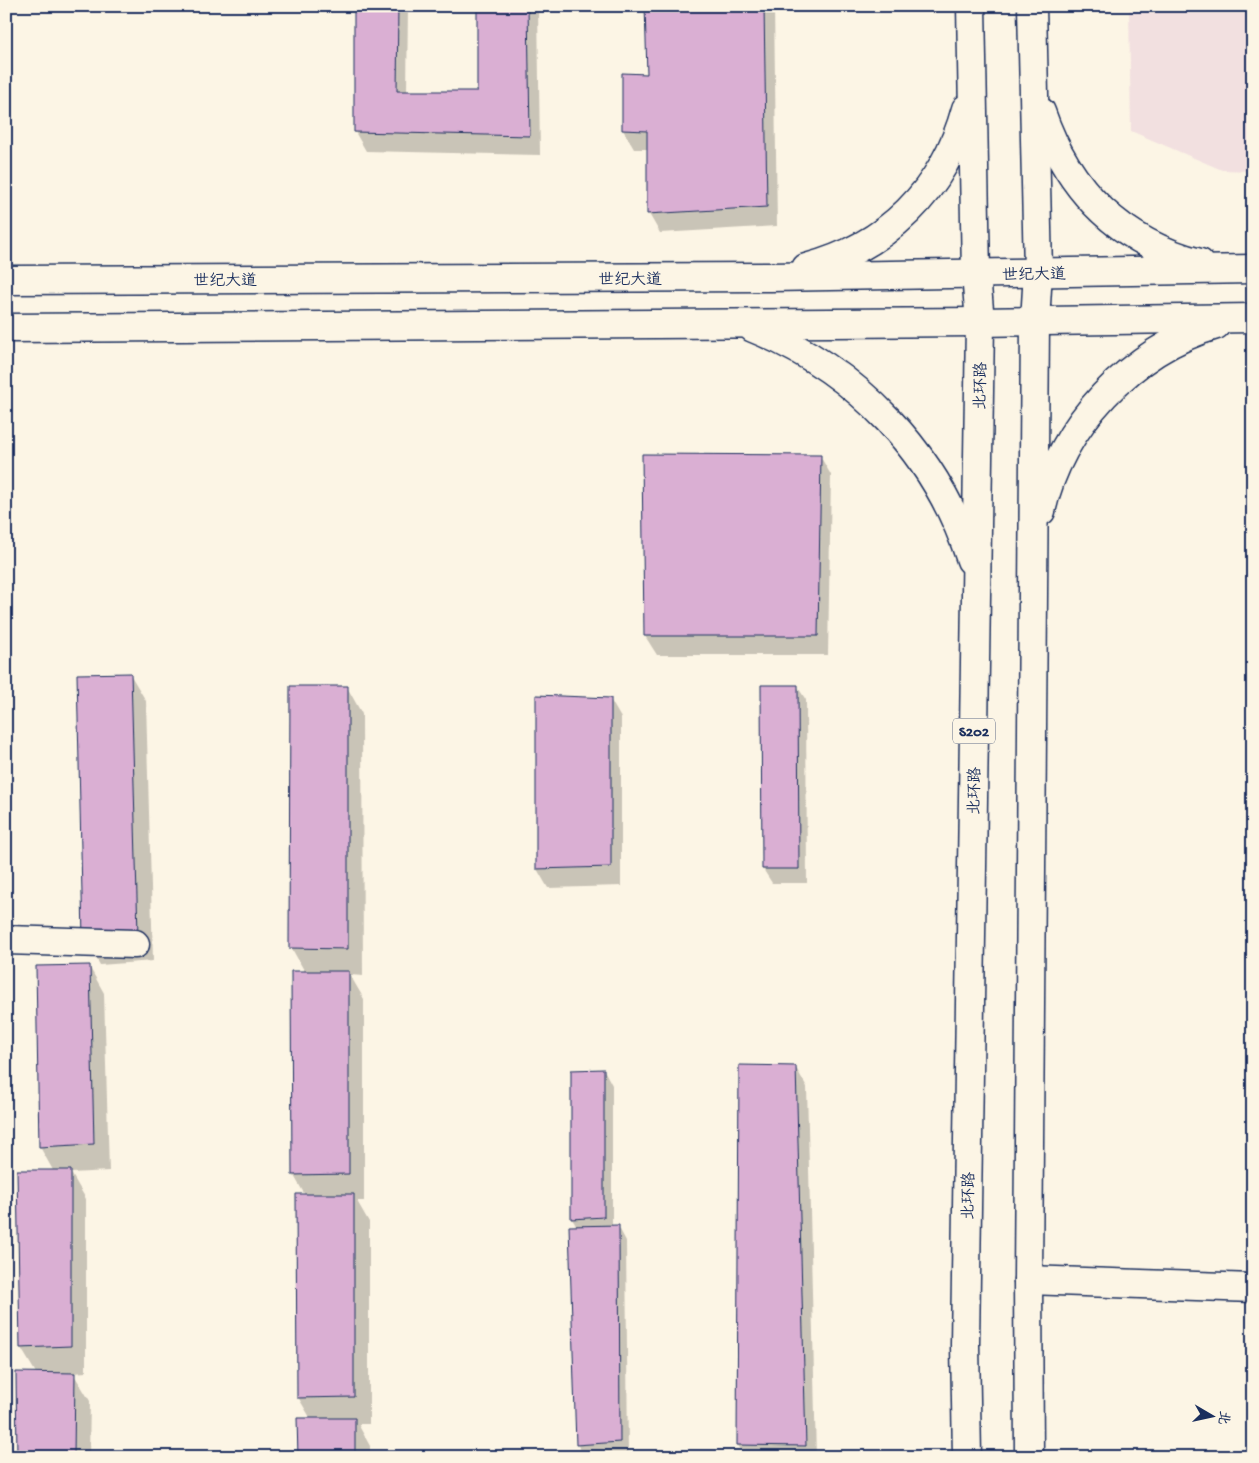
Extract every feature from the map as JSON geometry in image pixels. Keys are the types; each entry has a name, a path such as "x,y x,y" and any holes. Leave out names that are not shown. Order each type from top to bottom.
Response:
{"main road":[{"name":"北环路","path":"966,1457 965,1344 980,322 976,274 971,6"},
{"path":"1029,1457 1028,1280 1033,565 1035,321 1038,272 1032,6"},
{"path":"771,277 828,263 845,255 878,237 901,219 920,200 937,177 961,128 972,74"},
{"path":"1034,80 1040,110 1050,138 1064,164 1081,188 1102,210 1126,230 1153,246 1182,258 1212,266 1248,269"},
{"name":"世纪大道","path":"6,280 771,277 1248,269"},
{"path":"6,328 743,324 1246,318"},
{"path":"1033,565 1039,519 1053,475 1066,447 1083,421 1103,397 1151,355 1172,343 1209,327 1246,318"},
{"path":"743,324 775,337 806,353 836,372 888,418 912,446 933,476 951,509 977,578"},
{"path":"6,940 135,944"},
{"path":"1028,1280 1253,1288"}],"shaded area":[{"path":"1129,6 1253,6 1253,171 1222,170 1131,131"}],"building":[{"path":"354,6 398,6 397,91 477,91 477,6 528,6 530,136 354,132"},
{"path":"645,6 764,6 767,207 647,214 647,131 622,130 622,73 647,74"},
{"path":"642,454 821,455 818,636 644,636"},
{"path":"131,673 138,935 83,938 77,674"},
{"path":"761,685 798,685 799,869 762,869"},
{"path":"290,686 348,686 348,949 289,948"},
{"path":"536,695 611,698 611,867 536,869"},
{"path":"90,965 94,1144 39,1147 36,966"},
{"path":"291,971 349,971 349,1174 292,1175"},
{"path":"739,1065 796,1066 806,1446 737,1445"},
{"path":"604,1069 604,1217 571,1219 571,1070"},
{"path":"17,1170 71,1170 71,1346 20,1348"},
{"path":"296,1194 354,1194 354,1397 297,1398"},
{"path":"619,1225 620,1442 576,1445 569,1226"},
{"path":"16,1372 75,1373 74,1457 17,1457"},
{"path":"297,1418 355,1418 355,1457 298,1457"}]}
